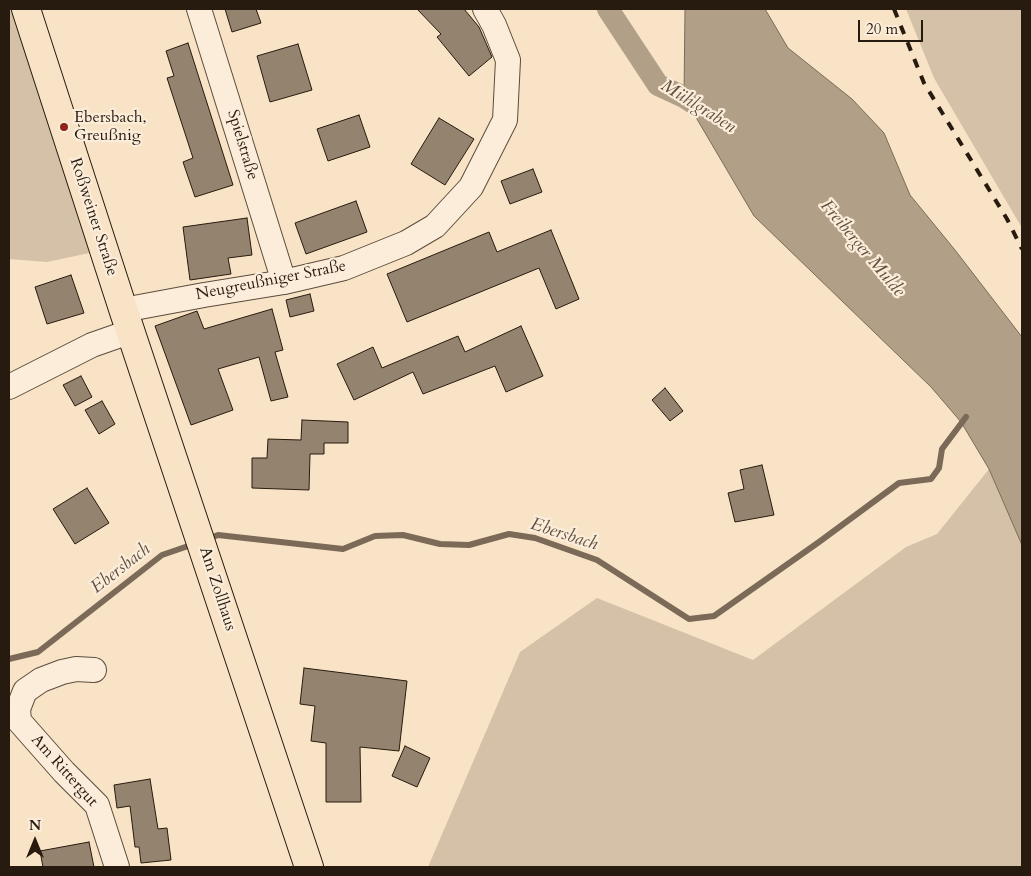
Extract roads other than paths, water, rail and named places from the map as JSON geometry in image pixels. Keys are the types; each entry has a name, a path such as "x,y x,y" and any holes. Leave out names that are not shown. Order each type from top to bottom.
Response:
{"main road":[{"name":"Roßweiner Straße","path":"26,9 128,321"},
{"name":"Am Zollhaus","path":"128,321 309,867"}],"street":[{"name":"Spielstraße","path":"199,9 284,282"},
{"name":"Neugreußniger Straße","path":"9,387 92,345 128,321 134,308 284,282 344,268 406,243 435,226 471,187 505,120 508,60 494,25 485,9"},
{"name":"Am Rittergut","path":"94,670 76,668 41,680 25,691 13,710 20,722 64,772 97,805 117,867"}],"water":[{"name":"Freiberger Mulde","path":"685,9 765,9 788,48 852,99 884,133 910,195 1022,337 1022,545 989,469 961,422 931,387 754,216 684,97"}],"waterway":[{"name":"Mühlgraben","path":"608,9 658,85 684,97 709,113"},
{"name":"Ebersbach","path":"205,540 218,535 343,549 375,536 403,535 440,544 469,545 509,534 535,538 597,560 689,619 714,616 899,483 931,479 939,468 942,449 966,417"},
{"name":"Ebersbach","path":"9,659 38,652 162,555 194,544"}],"railway":[{"path":"894,9 924,83 1007,219 1022,249"}],"place":[{"name":"Ebersbach, Greußnig","path":"64,127"}]}
